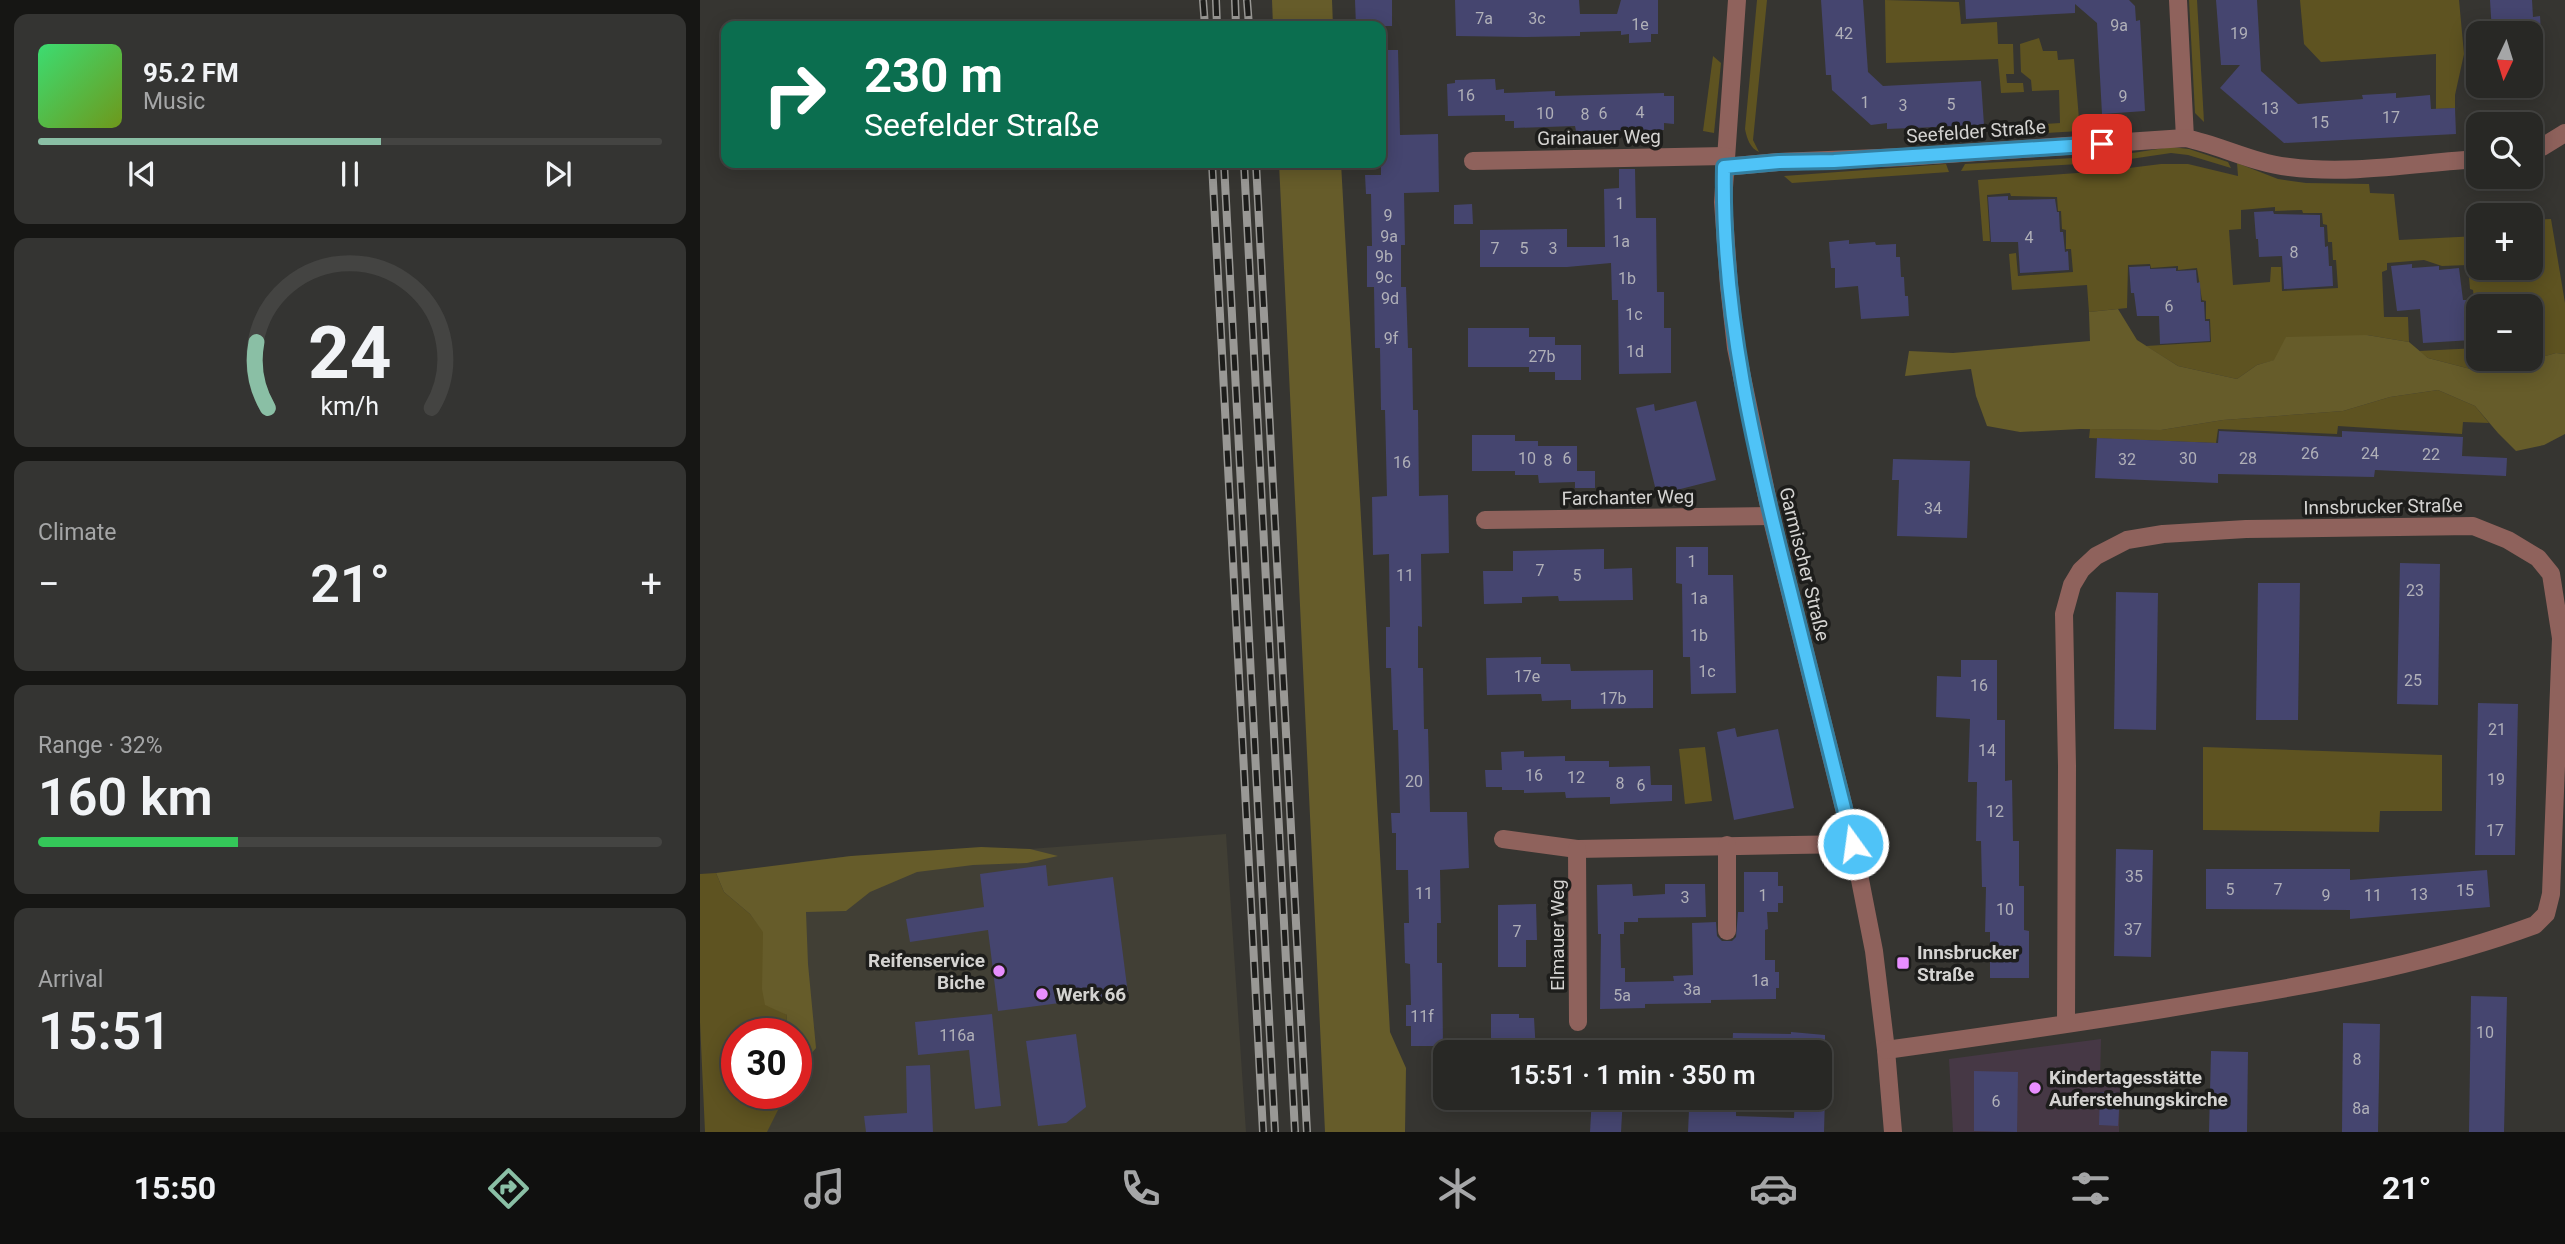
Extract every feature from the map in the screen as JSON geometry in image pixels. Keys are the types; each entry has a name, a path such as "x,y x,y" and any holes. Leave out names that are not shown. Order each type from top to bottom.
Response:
{"street":[{"name":"Garmischer Straße","path":"1737,0 1724,162 1726,244 1736,348 1771,516 1853,844 1874,951 1893,1132"},
{"path":"2178,0 2185,138"},
{"path":"2543,146 2565,133"},
{"name":"Seefelder Straße","path":"1724,162 1903,157 2185,138 2288,167 2368,167 2466,160"},
{"name":"Grainauer Weg","path":"1473,161 1724,162"},
{"name":"Farchanter Weg","path":"1485,520 1771,516"},
{"name":"Innsbrucker Straße","path":"1886,1050 2167,1009 2331,981 2440,954 2535,925 2546,914 2554,865 2561,638 2551,574 2538,558 2508,540 2473,526 2388,525 2162,534 2127,540 2096,555 2081,570 2072,585 2064,614 2067,766 2066,1023"},
{"path":"1503,839 1577,849 1853,844"},
{"path":"1727,845 1727,931"},
{"name":"Elmauer Weg","path":"1577,849 1578,1022"}],"shaded area":[{"path":"1272,0 1332,0 1333,21 1273,21"},
{"path":"1757,0 1767,0 1753,140 1759,152 1749,143 1745,129"},
{"path":"1885,0 1959,2 1961,24 1997,22 1998,44 2013,44 2014,74 2006,74 2007,83 2023,83 2024,92 2001,93 1998,59 1886,63"},
{"path":"2189,0 2197,0 2204,122 2195,113"},
{"path":"2300,0 2459,0 2464,54 2455,95 2455,108 2436,109 2436,54 2321,62 2304,44"},
{"path":"2039,38 2043,51 2057,51 2058,60 2074,59 2080,131 2046,133 2045,124 2060,123 2059,90 2032,91 2031,80 2021,72 2020,44"},
{"path":"1713,56 1721,63 1714,133 1703,131"},
{"path":"2171,147 2189,149 2228,162 2231,168 2188,155 2171,153 2110,162 2113,156"},
{"path":"2093,157 2096,163 1961,171 1965,164"},
{"path":"2237,163 2278,179 2306,183 2369,184 2370,193 2394,194 2399,240 2466,237 2466,265 2442,266 2424,260 2387,263 2387,270 2382,272 2384,317 2408,317 2409,342 2367,335 2257,365 2237,379 2178,366 2146,346 2211,342 2210,319 2206,319 2206,301 2202,300 2197,268 2178,270 2178,266 2151,268 2150,264 2128,265 2127,308 2089,312 2087,285 2012,290 2009,254 2016,253 2018,276 2073,272 2071,249 2066,249 2066,230 2062,229 2057,197 2011,196 2010,193 1987,195 1990,241 1983,241 1978,180 2188,164 2238,176","holes":["2275,207 2275,211 2302,210 2303,213 2322,213 2323,224 2327,225 2328,242 2332,242 2333,260 2336,260 2338,288 2282,291 2281,267 2271,267 2270,282 2233,285 2229,230 2241,229 2241,210"]},
{"path":"1946,164 1949,172 1792,183 1784,176"},
{"path":"1279,168 1341,168 1390,1032 1406,1068 1405,1132 1325,1132"},
{"path":"2543,219 2551,219 2565,303 2565,354 2543,357 2543,294 2473,294 2469,280 2543,280"},
{"path":"2118,309 2137,340 2178,366 2237,379 2257,365 2274,360 2286,337 2367,335 2409,342 2428,358 2466,368 2466,371 2486,373 2543,371 2543,357 2565,354 2565,434 2544,445 2516,451 2475,406 2438,390 2390,397 2343,411 2223,420 2161,430 2080,429 2020,432 1987,426 1976,396 1971,369 1905,376 1909,351 1953,353 2090,341 2089,312"},
{"path":"2466,349 2466,368 2428,358 2419,351"},
{"path":"2438,390 2475,406 2489,423 2463,422 2462,434 2338,426 2337,434 2218,429 2216,443 2089,438 2090,429 2161,430 2223,420 2343,411 2390,397"},
{"path":"1705,747 1712,801 1685,804 1679,749"},
{"path":"2203,747 2442,755 2442,811 2380,811 2379,832 2203,830"},
{"path":"1226,834 1246,1132 756,1132 768,1109 812,1109 812,1018 805,1018 800,862 851,856 1030,849"},
{"path":"981,847 1030,849 1058,856 1027,863 973,865 917,872 870,892 846,911 806,912 816,1048 812,1053 812,1018 787,1018 787,1015 765,1005 762,989 763,932 750,914 724,892 716,873 851,856"},
{"path":"716,873 724,892 750,914 764,932 764,952 778,1009 787,1015 787,1018 721,1018 721,1109 778,1109 767,1132 705,1132 700,1022 700,874"},
{"name":"Kindertagesstätte Auferstehungskirche","path":"2101,1039 2100,1081 2120,1082 2119,1132 1953,1132 1949,1059"}],"building":[{"path":"1355,0 1392,0 1392,26 1386,26 1386,21 1356,21"},
{"path":"1455,0 1579,0 1580,14 1617,14 1621,0 1658,0 1658,34 1651,34 1651,42 1629,43 1629,34 1621,35 1621,31 1580,32 1580,36 1456,36"},
{"path":"1821,0 1863,0 1868,72 1883,86 1981,81 1984,125 1887,129 1887,123 1871,125 1832,90 1831,75 1826,75"},
{"path":"1965,0 2129,0 2135,6 2136,21 2140,20 2145,111 2102,114 2097,23 2075,4 2075,13 1966,19"},
{"path":"2216,0 2257,0 2261,71 2298,104 2363,99 2362,95 2396,93 2396,98 2430,95 2431,109 2455,108 2456,134 2284,143 2220,88 2240,65 2221,65"},
{"path":"2490,0 2532,0 2533,17 2540,16 2540,21 2491,21"},
{"path":"1386,50 1398,50 1400,135 1438,134 1439,192 1404,193 1405,245 1401,245 1401,287 1406,287 1408,348 1412,348 1413,410 1418,410 1419,496 1448,495 1449,553 1421,554 1422,627 1418,626 1418,668 1423,668 1430,812 1467,812 1469,868 1440,870 1441,923 1437,923 1437,963 1442,963 1443,1040 1433,1040 1433,1046 1411,1046 1411,1026 1406,1026 1406,1005 1411,1005 1410,964 1405,963 1404,923 1409,923 1408,870 1396,870 1396,833 1392,833 1391,813 1400,813 1398,730 1393,730 1391,668 1386,668 1386,627 1390,627 1389,554 1373,555 1372,497 1387,496 1380,348 1375,348 1374,287 1367,287 1367,246 1372,246 1371,194 1366,194 1365,175 1381,175 1381,168 1386,168"},
{"path":"1495,79 1496,90 1504,89 1504,93 1555,91 1555,96 1664,93 1664,96 1674,96 1674,124 1664,123 1664,130 1576,131 1575,126 1514,128 1514,121 1505,121 1505,115 1448,116 1447,84 1455,83 1455,80"},
{"path":"1619,169 1635,169 1636,218 1656,218 1657,292 1664,292 1664,328 1671,328 1671,373 1619,374 1618,300 1612,300 1611,263 1567,267 1480,267 1480,230 1567,229 1567,247 1605,247 1604,189 1619,188"},
{"path":"2008,196 2008,200 2055,199 2065,252 2068,251 2069,270 2020,273 2018,242 1991,242 1988,197"},
{"path":"1472,204 1473,224 1454,224 1454,205"},
{"path":"2273,211 2274,214 2320,215 2325,247 2328,246 2329,266 2332,266 2333,286 2284,289 2282,256 2259,257 2256,239 2254,212"},
{"path":"1849,240 1849,244 1896,244 1896,257 1900,257 1901,277 1904,277 1905,296 1908,296 1909,316 1861,319 1858,286 1835,288 1835,268 1831,268 1829,242"},
{"path":"2412,264 2412,268 2459,268 2463,300 2466,300 2466,340 2423,343 2420,309 2397,311 2391,266"},
{"path":"2150,266 2150,269 2196,270 2201,302 2204,302 2205,321 2209,321 2210,341 2160,344 2159,316 2137,316 2134,293 2131,293 2129,267"},
{"path":"1468,328 1529,328 1529,337 1555,337 1555,345 1581,345 1581,380 1555,380 1555,372 1529,372 1529,367 1468,367"},
{"path":"1696,401 1716,480 1657,495 1636,408 1654,404 1655,411"},
{"path":"2219,431 2342,437 2342,431 2463,437 2462,456 2507,458 2506,476 2375,470 2374,477 2218,474 2218,483 2095,478 2097,438 2218,443"},
{"path":"1472,435 1515,435 1515,441 1538,441 1538,446 1577,446 1577,471 1595,471 1595,488 1575,488 1575,482 1539,483 1538,475 1515,475 1515,471 1472,471"},
{"path":"1893,459 1970,461 1967,538 1897,536 1899,480 1892,480"},
{"path":"1676,547 1708,547 1708,575 1733,575 1736,693 1691,694 1690,657 1683,657 1682,584 1676,583"},
{"path":"1604,549 1604,569 1632,568 1633,600 1559,601 1558,596 1522,597 1522,603 1484,604 1483,571 1513,571 1513,551"},
{"path":"2400,563 2440,564 2438,705 2397,704"},
{"path":"2258,583 2300,583 2298,720 2256,720"},
{"path":"2116,592 2158,593 2156,730 2114,729"},
{"path":"1541,657 1541,664 1570,664 1571,671 1653,670 1653,708 1571,709 1571,700 1542,701 1541,694 1487,695 1486,658"},
{"path":"1961,660 1997,660 1997,720 2005,720 2005,781 2012,780 2013,841 2019,841 2019,886 2024,886 2024,930 2029,931 2029,978 1990,978 1990,932 1985,932 1986,887 1982,887 1981,841 1976,841 1977,782 1968,782 1970,719 1936,717 1937,676 1961,677"},
{"path":"2478,703 2518,704 2515,855 2475,855"},
{"path":"1735,728 1737,737 1778,729 1794,808 1734,820 1717,732"},
{"path":"1524,751 1524,757 1565,756 1565,761 1609,761 1609,767 1650,766 1651,785 1672,785 1672,801 1610,804 1610,797 1566,798 1565,792 1524,793 1524,790 1486,787 1485,770 1502,770 1501,752"},
{"path":"2116,849 2153,850 2151,957 2114,956"},
{"path":"1046,865 1048,886 1113,877 1128,994 998,1011 988,930 910,942 906,919 984,907 980,874"},
{"path":"2206,869 2350,869 2350,880 2487,870 2490,907 2350,919 2350,910 2206,909"},
{"path":"1744,872 1778,872 1778,886 1783,886 1783,903 1778,903 1778,912 1767,912 1768,929 1765,930 1765,960 1775,960 1775,972 1779,972 1776,999 1711,1000 1711,1003 1645,1004 1645,1008 1600,1009 1601,934 1598,934 1597,885 1632,884 1633,896 1665,894 1665,884 1705,884 1706,917 1638,918 1638,922 1624,922 1624,934 1620,934 1621,968 1625,968 1625,982 1674,981 1673,976 1693,975 1692,923 1716,922 1717,936 1722,941 1732,941 1736,937 1738,912 1744,912"},
{"path":"1536,904 1537,940 1526,940 1526,967 1498,967 1498,905"},
{"path":"2471,996 2507,997 2504,1132 2469,1132"},
{"path":"992,1014 1001,1106 975,1109 969,1050 918,1055 915,1022"},
{"path":"1491,1014 1519,1014 1519,1018 1534,1018 1535,1040 1491,1040"},
{"path":"2343,1023 2380,1024 2378,1132 2342,1132"},
{"path":"1733,1033 1825,1035 1825,1040 1733,1040"},
{"path":"1076,1034 1086,1107 1066,1123 1038,1126 1026,1041"},
{"path":"2211,1051 2248,1052 2247,1132 2209,1132"},
{"path":"930,1065 933,1132 866,1132 864,1116 907,1113 906,1066"},
{"path":"1974,1071 2018,1072 2017,1132 1974,1131"},
{"path":"2100,1092 2120,1093 2118,1126 2099,1125"},
{"path":"1591,1110 1622,1110 1621,1132 1590,1132"},
{"path":"1689,1110 1736,1112 1736,1116 1794,1118 1794,1110 1825,1110 1824,1132 1688,1132"}],"railway":[{"path":"1203,0 1205,21"},
{"path":"1216,0 1217,21"},
{"path":"1235,0 1236,21"},
{"path":"1247,0 1249,21"},
{"path":"1212,168 1263,1132"},
{"path":"1224,168 1275,1132"},
{"path":"1244,168 1295,1132"},
{"path":"1256,168 1307,1132"}],"place":[{"name":"Innsbrucker Straße","path":"1903,963"},
{"name":"Reifenservice Biche","path":"999,971"},
{"name":"Werk 66","path":"1042,994"},
{"name":"Kindertagesstätte Auferstehungskirche","path":"2035,1088"}],"route":[{"path":"1853,844 1771,516 1739,364 1729,286 1723,202 1724,167 2102,144"}]}
